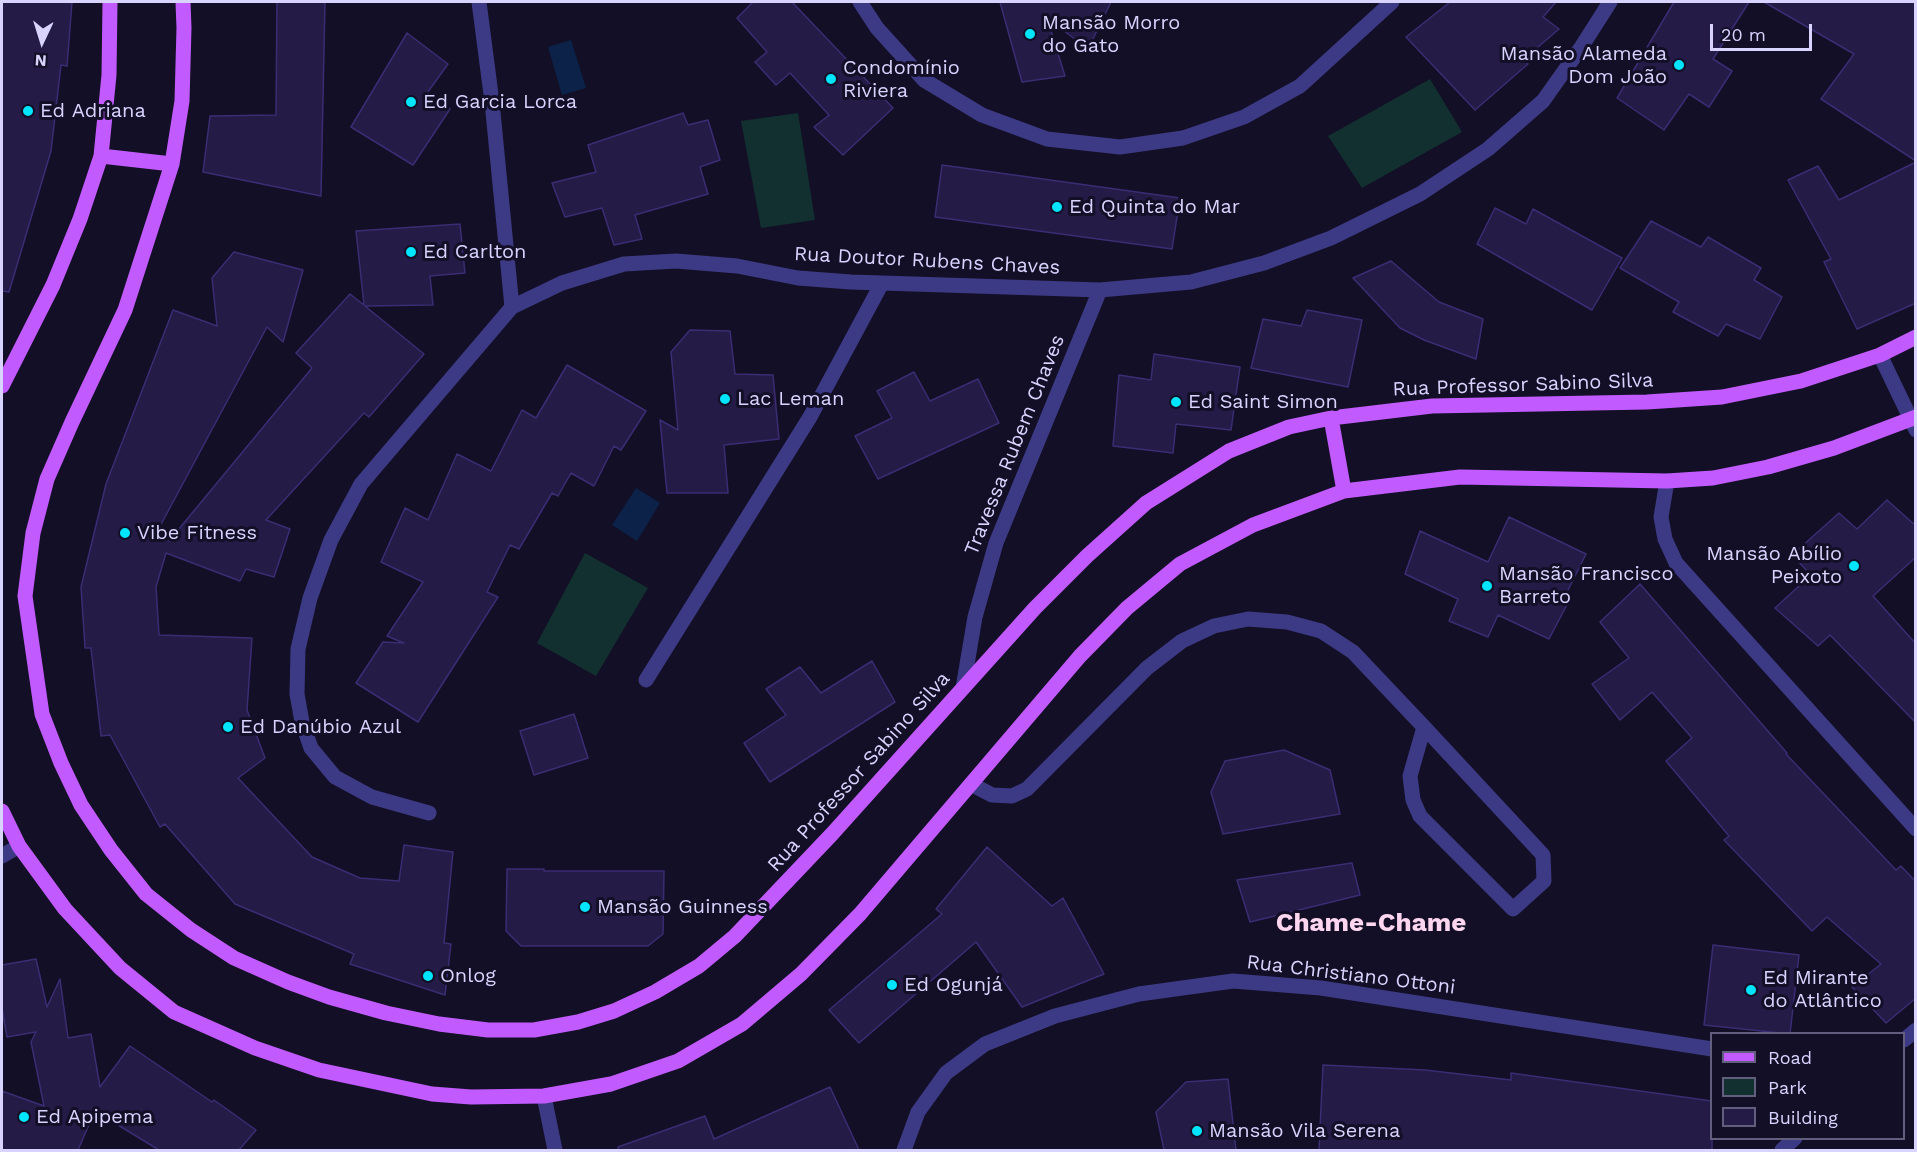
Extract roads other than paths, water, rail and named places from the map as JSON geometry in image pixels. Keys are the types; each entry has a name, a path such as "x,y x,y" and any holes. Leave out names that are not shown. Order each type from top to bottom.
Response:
{"main road":[{"path":"2,386 53,285 80,219 101,156 109,75 110,2"},
{"name":"Rua Professor Sabino Silva","path":"183,2 182,101 172,164 125,310 47,479 33,533 25,596 42,714 81,805 146,894 190,930 234,958 288,982 329,997 439,1024 488,1030 534,1030 578,1022 614,1011 655,992 699,966 735,936 832,834 1035,608 1087,556 1146,503 1229,451 1289,427 1331,418 1432,406 1647,402 1722,397 1801,381 1880,356 1916,337"},
{"path":"101,156 172,164"},
{"path":"1331,418 1344,491"},
{"path":"2,811 20,846 65,909 120,968 174,1012 255,1048 319,1070 432,1094 471,1098 544,1096 612,1084 678,1061 742,1024 801,974 860,914 1080,656 1127,608 1180,564 1253,525 1344,491 1460,477 1668,481 1713,478 1768,467 1914,422"}],"street":[{"path":"479,2 492,102 512,307"},
{"path":"860,2 877,28 924,80 982,115 1047,139 1120,147 1183,138 1244,117 1300,86 1392,2"},
{"name":"Rua Doutor Rubens Chaves","path":"429,813 372,797 335,777 311,748 302,722 297,694 298,649 310,598 331,540 361,484 512,307 562,283 624,264 676,261 737,266 798,278 882,284 1100,290 1191,282 1264,264 1330,238 1420,194 1488,149 1543,101 1610,2"},
{"path":"646,680 810,417 882,284"},
{"name":"Travessa Rubem Chaves","path":"963,688 975,617 996,543 1100,290"},
{"path":"1880,356 1914,422"},
{"path":"1668,481 1661,517 1665,539 1676,563 1916,829"},
{"path":"972,784 992,795 1012,796 1027,789 1147,668 1182,641 1214,626 1248,619 1287,622 1321,631 1353,652 1424,727 1543,855 1544,881 1513,909 1420,816 1413,800 1410,776 1424,727"},
{"path":"2,856 20,846"},
{"name":"Rua Christiano Ottoni","path":"904,1150 918,1112 946,1073 985,1044 1055,1016 1139,994 1233,981 1321,988 1710,1049"},
{"path":"544,1096 555,1150"}],"water":[{"path":"571,40 586,88 562,95 548,47"},
{"path":"636,488 660,503 637,541 612,525"}],"place":[{"name":"Mansão Morro do Gato","path":"1030,34"},
{"name":"Mansão Alameda Dom João","path":"1679,65"},
{"name":"Condomínio Riviera","path":"831,79"},
{"name":"Ed Garcia Lorca","path":"411,102"},
{"name":"Ed Adriana","path":"28,111"},
{"name":"Ed Quinta do Mar","path":"1057,207"},
{"name":"Ed Carlton","path":"411,252"},
{"name":"Lac Leman","path":"725,399"},
{"name":"Ed Saint Simon","path":"1176,402"},
{"name":"Vibe Fitness","path":"125,533"},
{"name":"Mansão Abílio Peixoto","path":"1854,566"},
{"name":"Mansão Francisco Barreto","path":"1487,586"},
{"name":"Ed Danúbio Azul","path":"228,727"},
{"name":"Mansão Guinness","path":"585,907"},
{"name":"Onlog","path":"428,976"},
{"name":"Ed Ogunjá","path":"892,985"},
{"name":"Ed Mirante do Atlântico","path":"1751,990"},
{"name":"Ed Apipema","path":"24,1117"},
{"name":"Mansão Vila Serena","path":"1197,1131"}],"district":[{"name":"Chame-Chame","path":"1371,923"}]}
